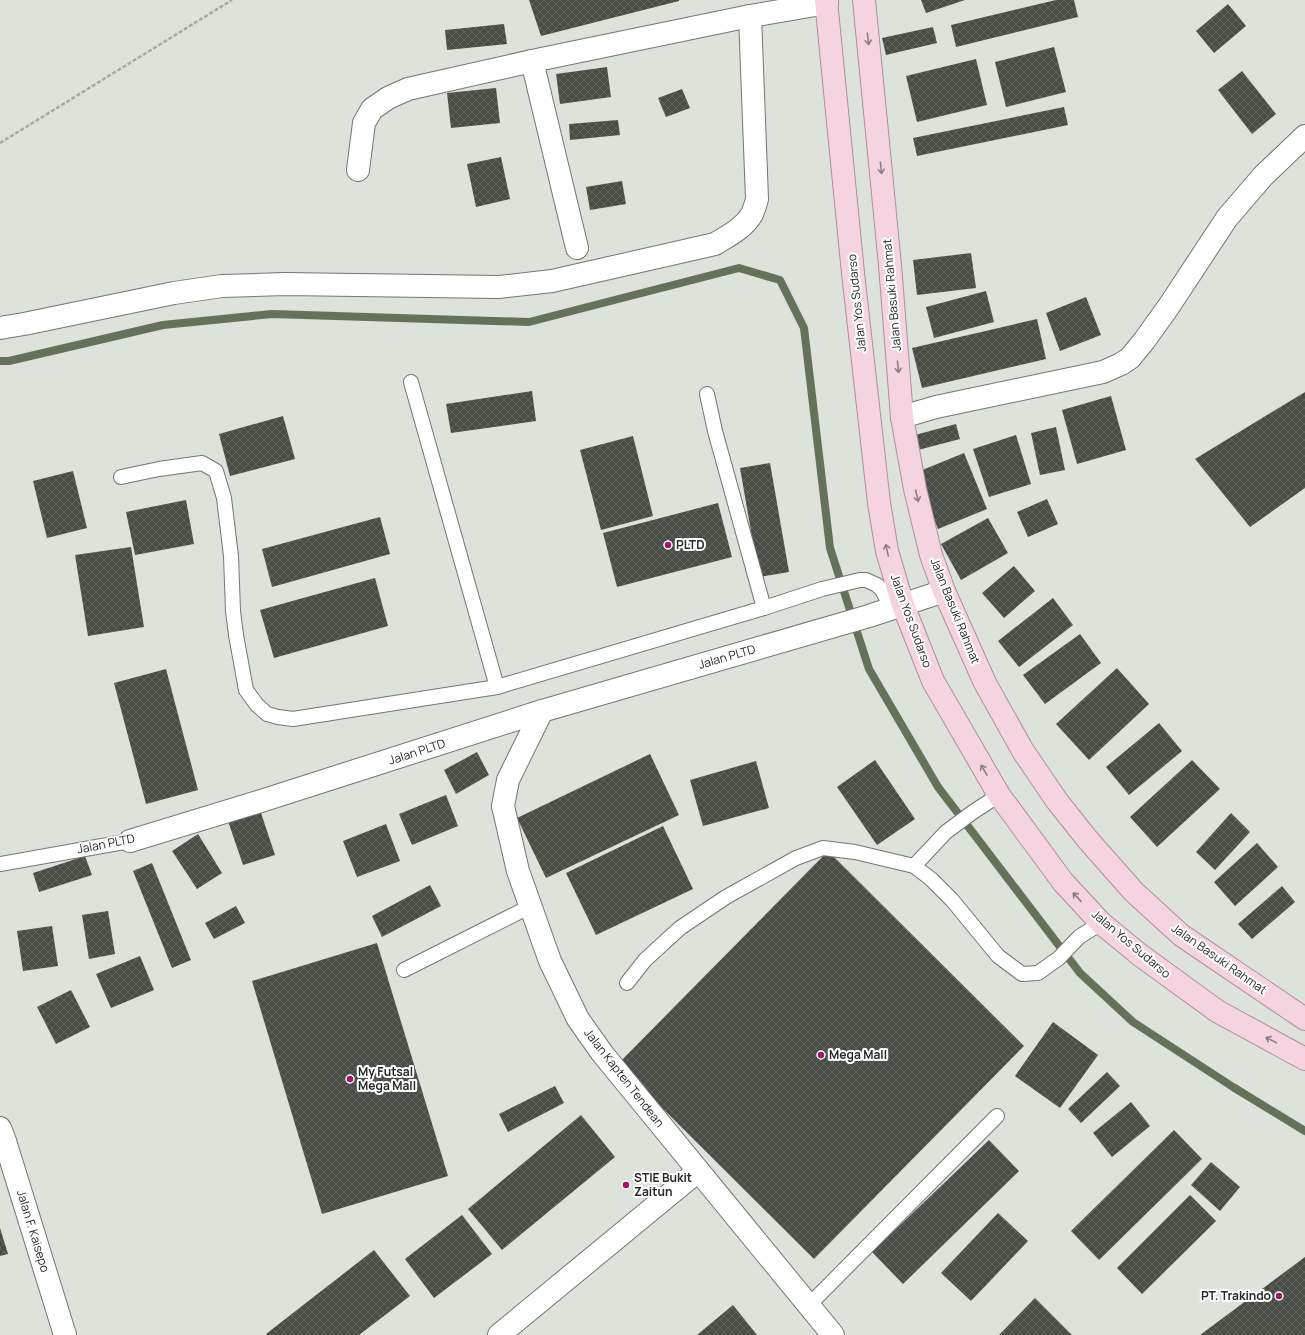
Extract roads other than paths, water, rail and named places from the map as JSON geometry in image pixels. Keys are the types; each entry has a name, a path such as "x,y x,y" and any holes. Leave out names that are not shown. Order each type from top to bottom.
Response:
{"highway":[{"name":"Jalan Basuki Rahmat","path":"864,0 890,265 902,417 915,489 932,555 944,591 985,683 1023,751 1058,801 1088,840 1134,892 1181,935 1305,1019"},
{"name":"Jalan Yos Sudarso","path":"826,1 879,503 897,607 933,681 999,795 1063,882 1101,923 1140,955 1217,1011 1305,1059"}],"street":[{"path":"358,170 364,123 372,109 388,98 408,89 532,61 826,1"},
{"path":"0,328 32,323 174,293 222,286 285,284 498,287 552,281 715,244 744,225 752,214 757,199 750,16"},
{"path":"532,61 577,248"},
{"path":"902,417 936,407 1103,372 1130,358 1169,306 1227,218 1263,176 1305,136"},
{"name":"Jalan PLTD","path":"130,841 261,801 542,711 869,616 944,591"},
{"name":"Jalan Kapten Tendean","path":"542,711 508,780 503,806 518,871 550,962 578,1019 602,1053 833,1335"},
{"name":"Jalan F. Kaisepo","path":"0,1128 65,1335"},
{"path":"499,1335 698,1171"}],"lane":[{"path":"410,382 497,687"},
{"path":"707,394 715,431 764,608"},
{"path":"121,477 159,469 202,463 216,471 224,498 231,556 233,611 246,690 257,706 267,714 278,717 293,719 497,687 764,608 822,589 860,580 866,580 877,585 897,607"},
{"path":"914,866 946,832 999,795"},
{"name":"Jalan PLTD","path":"0,864 130,841"},
{"path":"627,983 645,960 680,928 726,897 796,858 823,848 855,852 914,866 931,879 952,900 998,956 1022,974 1038,973 1059,958 1079,937 1101,923"},
{"path":"404,970 531,906"},
{"path":"809,1305 997,1116"}],"waterway":[{"path":"0,361 9,361 163,325 272,314 529,322 739,268 780,280 804,328 830,548 869,669 938,787 1080,973 1133,1022 1233,1087 1305,1131"}],"place":[{"name":"PLTD","path":"668,545"},
{"name":"Mega Mall","path":"821,1055"},
{"name":"My Futsal Mega Mall","path":"350,1079"},
{"name":"STIE Bukit Zaitun","path":"626,1185"},
{"name":"PT. Trakindo","path":"1279,1296"}]}
